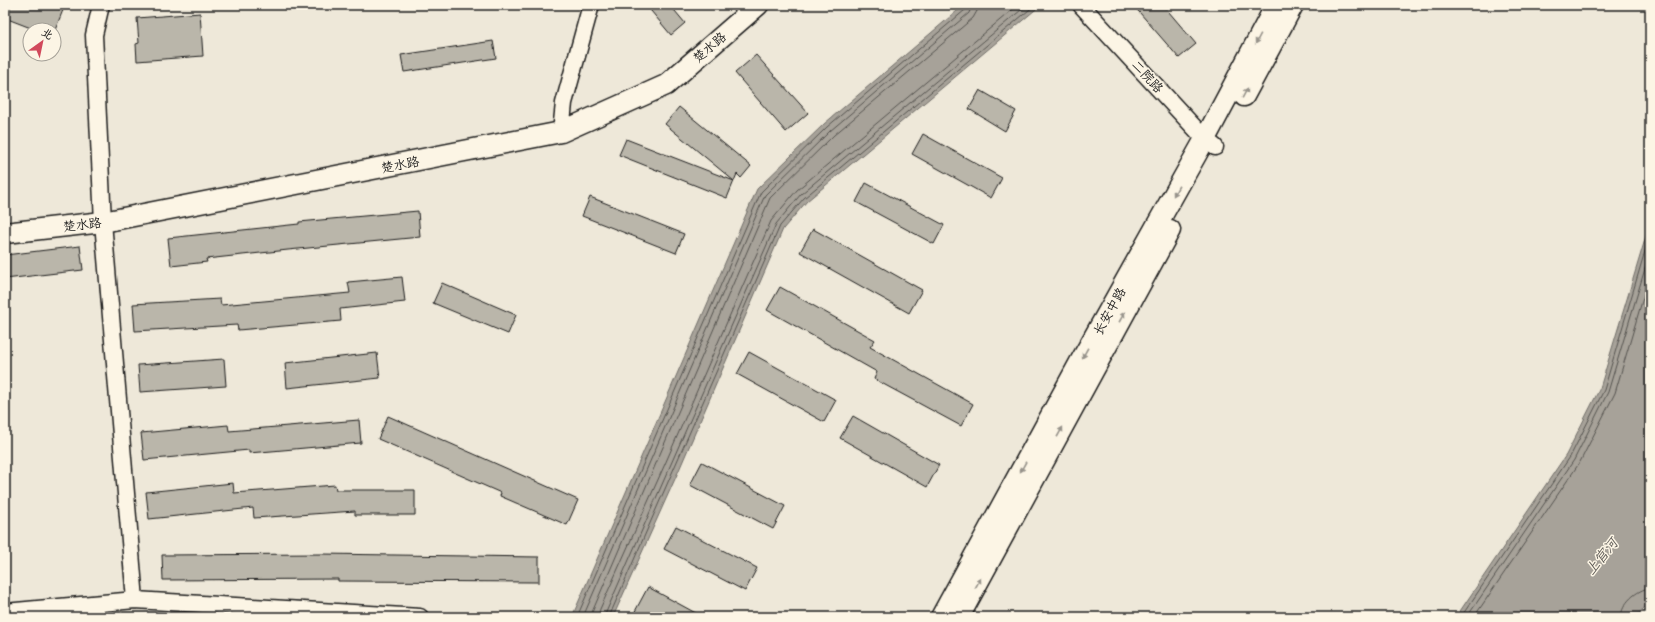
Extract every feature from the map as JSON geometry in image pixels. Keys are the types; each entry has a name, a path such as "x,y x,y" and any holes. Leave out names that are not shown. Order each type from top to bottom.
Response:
{"main road":[{"name":"楚水路","path":"5,233 103,222 561,132 666,84 758,5"},
{"name":"长安中路","path":"960,617 1210,143 1276,5"},
{"name":"长安中路","path":"941,617 1080,362 1293,5"}],"street":[{"path":"100,5 94,35 103,222 135,600"},
{"path":"561,132 564,103 591,5"},
{"name":"二院路","path":"1082,5 1210,143"},
{"path":"5,612 135,600 420,617"}],"shaded area":[{"path":"555,614 554,617 485,617 482,615"}],"water":[{"path":"964,5 1041,5 807,201 783,229 679,470 613,617 572,617 757,189 824,124"},
{"name":"上官河","path":"1650,223 1650,602 1635,617 1456,617 1566,455 1600,388"}],"building":[{"path":"5,5 48,5 63,10 58,22 22,22 22,25 5,18"},
{"path":"646,5 670,5 685,23 671,35"},
{"path":"1133,5 1163,5 1196,44 1179,58"},
{"path":"200,13 203,56 137,61 136,44 139,43 137,18"},
{"path":"493,41 496,58 404,72 401,55"},
{"path":"756,55 808,113 786,132 735,73"},
{"path":"980,90 1016,111 1005,131 969,109"},
{"path":"679,107 751,166 741,178 737,174 734,181 665,124"},
{"path":"923,134 1002,178 991,198 912,154"},
{"path":"626,139 734,181 727,198 619,155"},
{"path":"866,183 944,225 934,244 856,202"},
{"path":"590,197 684,234 676,253 582,216"},
{"path":"418,211 420,237 206,259 207,262 171,266 168,238 299,224 299,222"},
{"path":"813,229 922,290 909,313 800,252"},
{"path":"80,246 83,270 5,279 5,255"},
{"path":"402,277 405,302 340,309 341,321 238,330 237,325 135,331 133,304 220,299 221,305 350,293 348,282"},
{"path":"442,283 516,315 508,334 433,303"},
{"path":"780,287 875,340 870,347 973,404 961,426 874,379 877,372 767,310"},
{"path":"749,352 836,400 824,422 737,374"},
{"path":"377,353 380,378 287,388 285,363"},
{"path":"224,359 226,386 140,392 138,365"},
{"path":"388,416 578,500 567,525 500,496 501,493 378,439"},
{"path":"853,416 939,465 927,487 840,438"},
{"path":"359,420 361,443 249,453 249,450 144,460 141,433 228,425 229,431"},
{"path":"702,462 785,506 773,529 690,485"},
{"path":"233,483 234,493 335,485 336,490 415,490 415,515 355,515 355,511 254,518 253,508 149,519 146,492"},
{"path":"676,526 757,568 745,591 664,549"},
{"path":"322,554 539,557 539,582 338,581 338,579 163,580 162,555"},
{"path":"648,587 703,617 632,617"}]}
